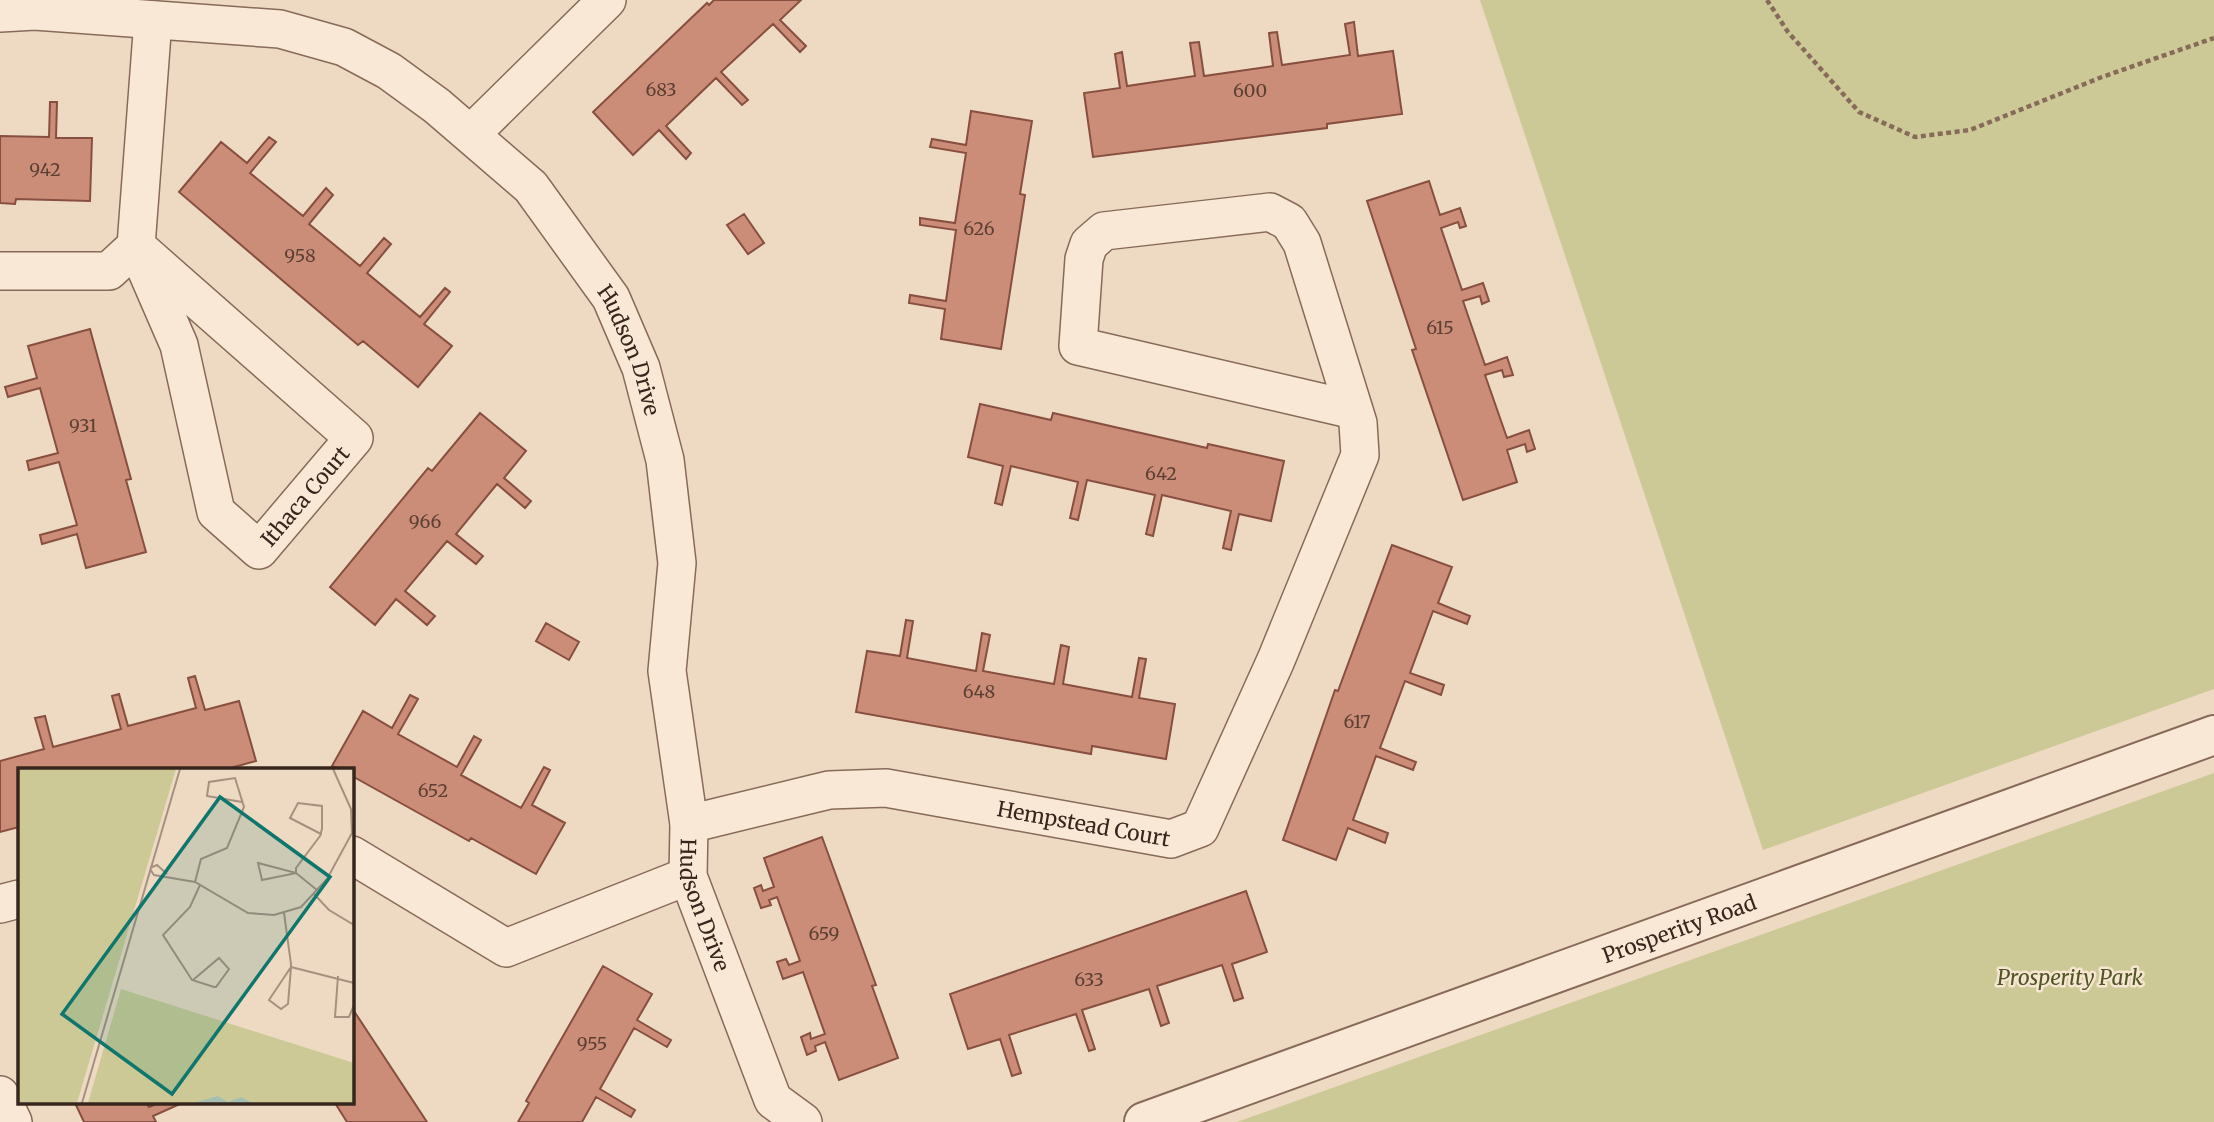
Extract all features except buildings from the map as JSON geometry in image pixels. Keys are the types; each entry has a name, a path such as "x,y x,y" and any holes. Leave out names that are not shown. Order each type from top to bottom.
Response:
{"street":[{"path":"471,134 607,0"},
{"name":"Hudson Drive","path":"0,13 35,11 153,20 195,11 280,29 344,47 389,71 471,134 531,187 577,247 611,298 641,368 665,460 677,563 667,671 689,824 688,876 768,1111 803,1122"},
{"name":"Ithaca Court","path":"136,246 354,438 259,550 216,512 179,345 136,246 153,20"},
{"name":"Hempstead Court","path":"689,824 829,790 886,788 1171,839 1200,828 1276,660 1360,455 1359,423 1302,243 1289,222 1270,212 1104,231 1089,244 1084,259 1079,346 1354,410"},
{"path":"0,271 109,271 136,246"},
{"name":"Prosperity Road","path":"1144,1122 2214,735"},
{"path":"354,856 506,948 688,876"},
{"path":"0,904 18,899"},
{"path":"0,1095 13,1122"}],"path":[{"path":"1767,0 1788,32 1859,112 1915,137 1970,130 2102,77 2214,38"}],"green space":[{"path":"1480,0 2214,0 2214,689 1763,850"},
{"name":"Prosperity Park","path":"2214,773 2214,1122 1237,1122"}]}
